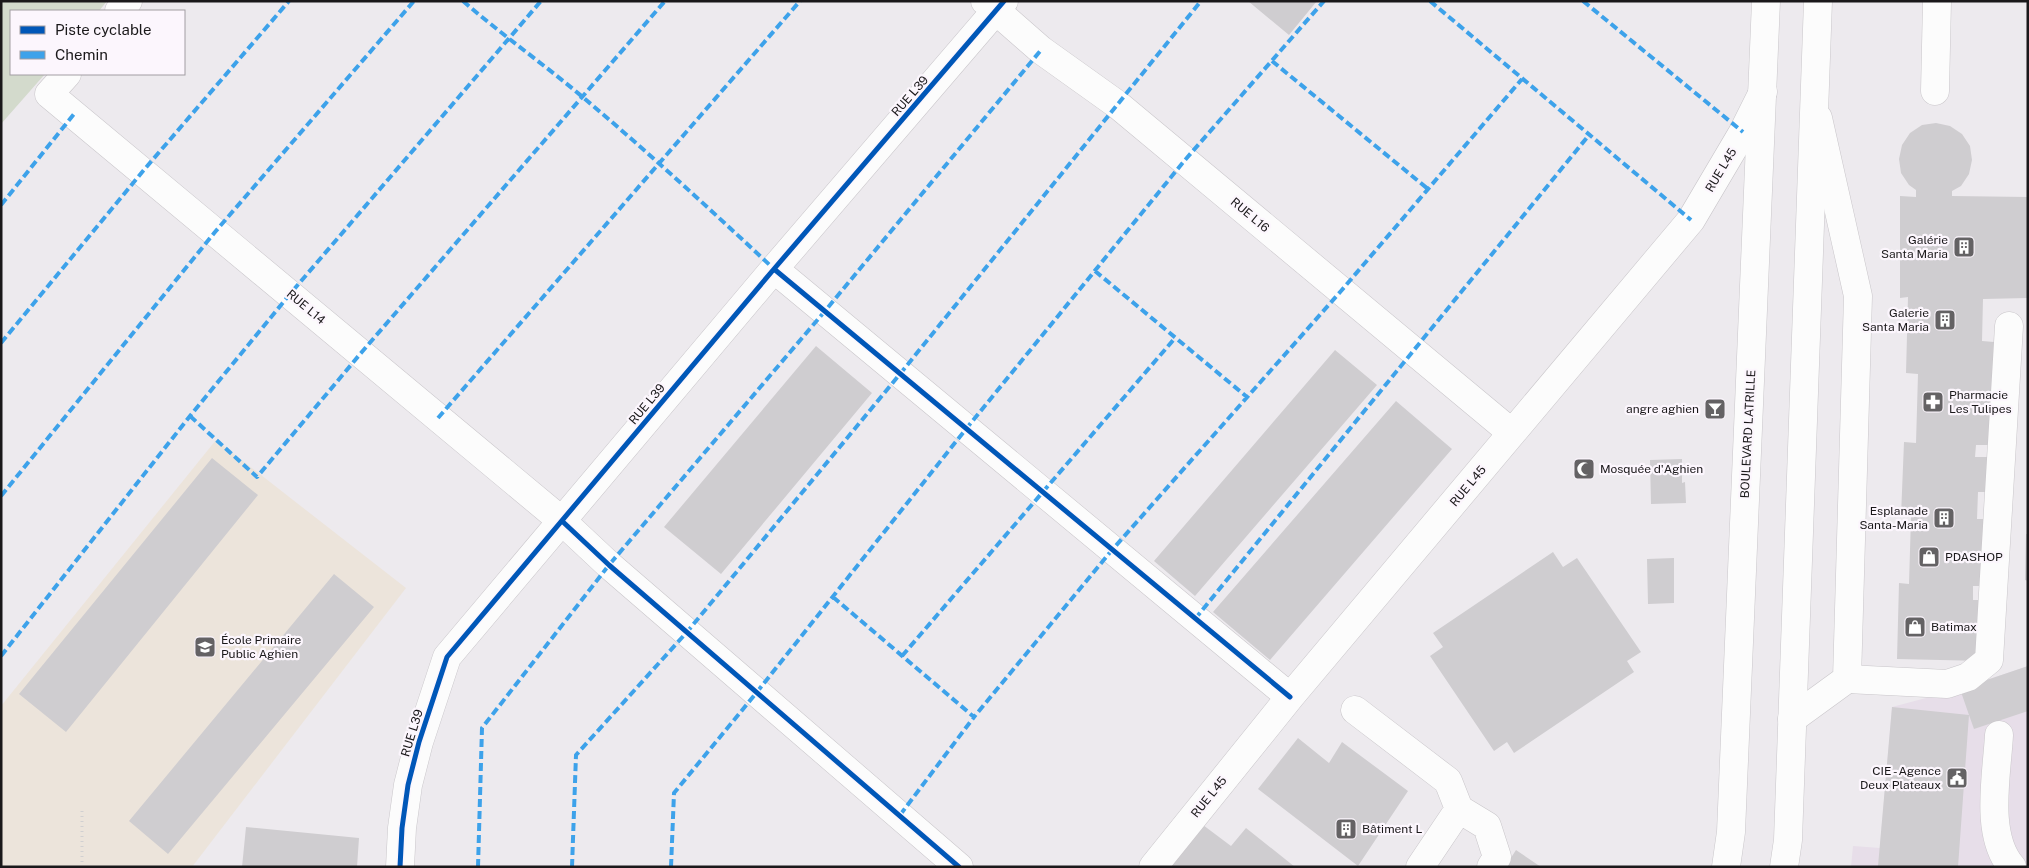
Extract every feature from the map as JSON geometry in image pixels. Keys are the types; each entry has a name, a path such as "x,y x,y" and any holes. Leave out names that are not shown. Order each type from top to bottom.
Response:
{"street":[{"name":"BOULEVARD LATRILLE","path":"1726,867 1731,832 1764,92 1766,1"},
{"path":"1784,867 1788,840 1818,1"},
{"path":"1935,90 1937,1"},
{"name":"RUE L39","path":"400,867 402,828 408,784 418,742 447,657 995,4"},
{"name":"RUE L16","path":"995,4 1041,50 1125,111 1512,433"},
{"name":"RUE L14","path":"58,84 562,521 609,565 959,867"},
{"name":"RUE L45","path":"1153,867 1290,697 1691,220 1743,132 1764,92"},
{"path":"1814,102 1858,296 1847,679"},
{"path":"774,269 1290,697"},
{"path":"1792,719 1847,679 1947,684 1968,678 1988,660 2009,326"},
{"path":"1355,710 1448,781 1459,809 1487,826 1497,857 1491,867"},
{"path":"1999,735 1994,824 2002,856 2012,867"},
{"path":"1420,867 1459,809"}],"path":[{"path":"82,810 82,867"}],"shaded area":[{"path":"1,1 107,1 100,10 10,10 10,75 44,75 1,124"},
{"name":"École Primaire Public Aghien","path":"216,440 406,588 192,867 1,867 1,706"},
{"name":"CIE - Agence Deux Plateaux","path":"2028,666 2028,867 1851,867 1853,846 1880,848 1892,707 1960,689"}],"building":[{"path":"1248,1 1317,1 1289,35"},
{"path":"1936,123 1950,126 1962,134 1970,146 1972,160 1969,174 1961,186 1952,191 1952,196 2028,197 2028,298 1983,299 1982,341 1994,342 1991,445 1976,445 1975,457 1990,457 1989,492 1978,492 1977,519 1988,519 1986,586 1973,586 1973,600 1985,600 1984,661 1897,659 1899,583 1909,584 1911,517 1901,516 1904,442 1916,443 1918,374 1906,373 1908,297 1900,298 1900,196 1916,197 1916,190 1909,185 1901,173 1899,159 1902,145 1910,133 1922,125"},
{"path":"816,346 872,393 721,574 664,527"},
{"path":"1335,350 1377,385 1195,596 1154,561"},
{"path":"1396,401 1452,449 1270,660 1213,612"},
{"path":"212,458 258,495 66,732 19,694"},
{"path":"1682,459 1682,483 1685,482 1686,503 1651,504 1650,460"},
{"path":"2026,534 2028,534 2028,581 2025,580"},
{"path":"1553,552 1563,567 1577,558 1641,652 1627,661 1634,672 1514,753 1507,742 1494,751 1430,656 1443,647 1433,633"},
{"path":"1674,558 1674,603 1648,604 1647,559"},
{"path":"334,574 374,607 168,854 129,821"},
{"path":"2028,666 2028,711 1974,729 1960,689"},
{"path":"1892,707 1969,715 1958,867 1878,866"},
{"name":"Bâtiment L","path":"1298,738 1329,763 1342,742 1408,791 1358,866 1258,789"},
{"path":"1203,825 1231,846 1246,828 1295,867 1171,867"},
{"path":"246,827 359,838 357,867 242,867"},
{"path":"1516,850 1541,867 1505,867"}],"marked path":[{"path":"1,343 143,171 289,1"},
{"path":"1,496 215,232 414,1"},
{"path":"463,1 570,86 681,183 774,269"},
{"path":"1,656 190,416 290,294 541,1"},
{"path":"190,416 257,477 361,353 665,1"},
{"path":"438,418 800,1"},
{"path":"572,867 576,755 687,632 900,374 1201,1"},
{"path":"671,867 674,793 1185,160 1324,1"},
{"path":"1430,1 1691,220"},
{"path":"1583,1 1743,132"},
{"path":"478,867 482,728 609,565 825,311 1041,50"},
{"path":"1272,61 1428,189"},
{"path":"833,597 974,717 1112,550 1341,291 1522,79"},
{"path":"1,205 74,114"},
{"path":"1195,619 1589,135"},
{"path":"1095,271 1247,397"},
{"path":"902,656 1175,338"},
{"path":"900,815 974,717"}],"cycle path":[{"path":"400,867 402,828 408,785 419,742 447,657 774,269 1004,1"},
{"path":"774,269 1290,697"},
{"path":"562,521 609,565 959,867"}],"place":[{"name":"Galérie Santa Maria","path":"1964,247"},
{"name":"Galerie Santa Maria","path":"1945,320"},
{"name":"Pharmacie Les Tulipes","path":"1933,402"},
{"name":"angre aghien","path":"1715,409"},
{"name":"Mosquée d'Aghien","path":"1584,469"},
{"name":"Esplanade Santa-Maria","path":"1944,518"},
{"name":"PDASHOP","path":"1929,557"},
{"name":"Batimax","path":"1915,627"},
{"name":"École Primaire Public Aghien","path":"205,647"},
{"name":"CIE - Agence Deux Plateaux","path":"1957,778"},
{"name":"Bâtiment L","path":"1346,829"}]}
